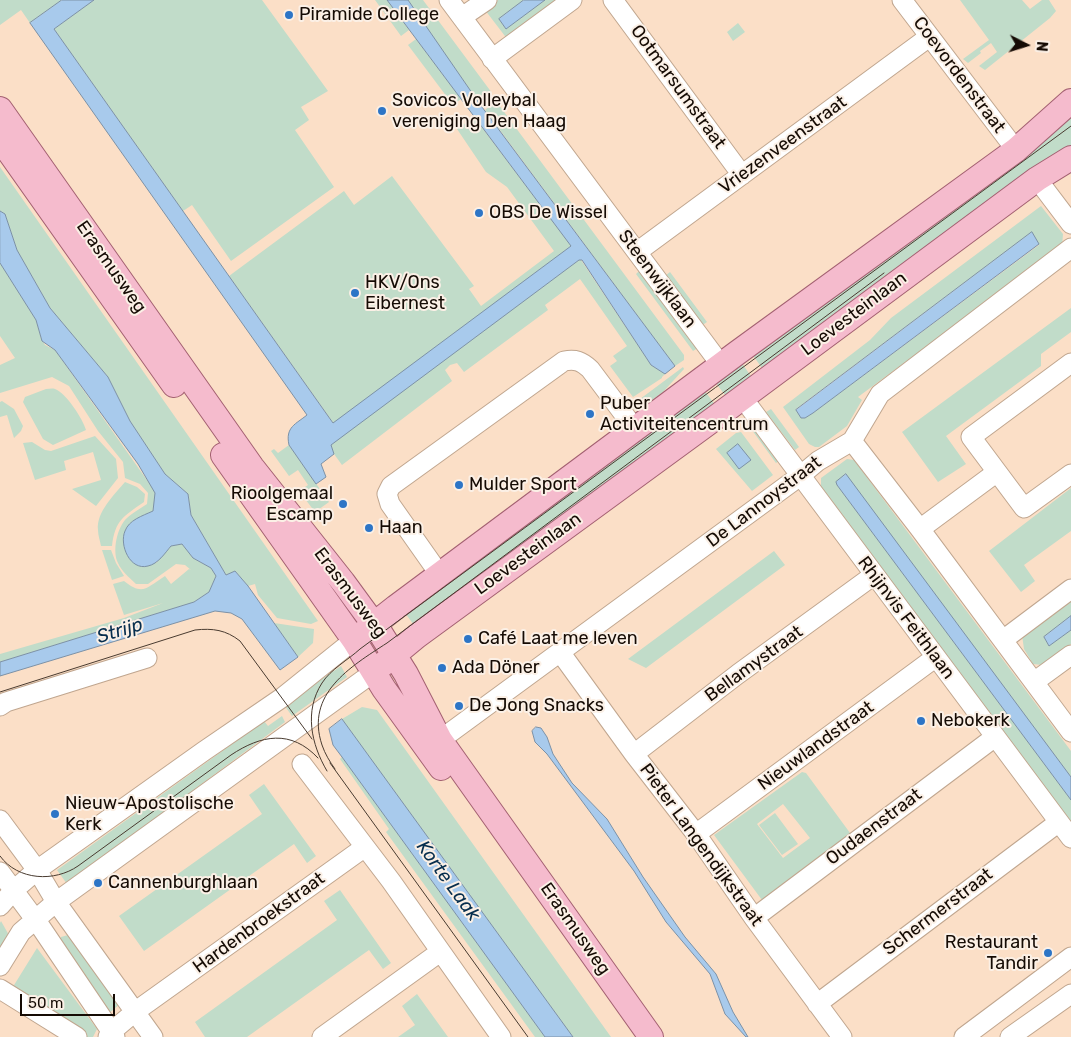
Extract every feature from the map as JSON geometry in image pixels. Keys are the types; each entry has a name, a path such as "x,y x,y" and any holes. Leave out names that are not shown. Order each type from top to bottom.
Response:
{"main road":[{"name":"Loevesteinlaan","path":"354,640 721,365 1016,150 1071,101"},
{"name":"Erasmusweg","path":"0,109 252,467 343,582 374,625 406,674 440,740 652,1037"},
{"name":"Erasmusweg","path":"0,139 632,1037"},
{"name":"Loevesteinlaan","path":"374,672 417,636 1037,179 1071,158"}],"street":[{"name":"Steenwijklaan","path":"449,0 721,365"},
{"path":"462,17 487,0"},
{"path":"492,59 572,0"},
{"name":"Ootmarsumstraat","path":"613,0 742,175"},
{"name":"Coevordenstraat","path":"902,0 1016,150"},
{"name":"Vriezenveenstraat","path":"637,252 929,37"},
{"path":"1037,179 1071,224"},
{"path":"1071,248 880,394 852,441 1071,732"},
{"path":"440,575 390,504 387,494 391,486 564,361 575,359 590,369 635,429"},
{"path":"1071,363 971,437 1024,508 1071,474"},
{"name":"Rhijnvis Feithlaan","path":"742,397 1071,838"},
{"name":"De Lannoystraat","path":"440,740 800,476 818,460 852,441"},
{"path":"920,529 997,472"},
{"name":"Bellamystraat","path":"634,754 874,575"},
{"path":"1003,640 1071,589"},
{"name":"Loevesteinlaan","path":"0,906 14,890 37,870 282,698 354,640"},
{"name":"Pieter Langendijkstraat","path":"560,652 634,754 696,834 754,918 842,1037"},
{"path":"1034,682 1071,654"},
{"name":"Nieuwlandstraat","path":"696,834 936,657"},
{"path":"0,706 6,702 147,658"},
{"name":"Loevesteinlaan","path":"0,966 21,932 56,902 374,672"},
{"name":"Oudaenstraat","path":"754,918 995,737"},
{"path":"302,764 391,881 501,1037"},
{"path":"0,820 153,1037"},
{"name":"Schermerstraat","path":"817,1004 1059,822"},
{"path":"0,862 20,847"},
{"name":"Hardenbroekstraat","path":"111,1035 136,1012 365,847"},
{"path":"0,872 35,919 111,1035"},
{"path":"51,945 55,938 68,929 75,927"},
{"path":"322,1037 440,952"},
{"path":"964,1037 1071,957"},
{"path":"0,989 77,1037"},
{"path":"1010,1037 1071,994"}],"green space":[{"path":"0,0 62,0 30,23 21,10 0,25"},
{"path":"94,0 262,0 328,91 301,107 309,120 295,130 334,187 231,261 192,205 183,211 54,29"},
{"path":"375,0 387,0 409,30 401,36"},
{"path":"408,0 423,0 492,93 479,103"},
{"path":"498,0 524,0 499,19 506,29 545,0 563,0 508,40 485,10"},
{"path":"960,0 1022,0 1030,9 1042,0 1049,0 1056,11 1050,18 985,70 979,66 997,52 991,43 968,63 963,59 989,40"},
{"path":"738,23 745,32 733,41 727,32"},
{"path":"416,39 461,99 453,105 408,45"},
{"path":"496,101 684,355 684,360 675,366 485,110"},
{"path":"1071,112 1071,147 764,371 752,354"},
{"name":"HKV/Ons Eibernest","path":"474,117 571,246 334,424 229,276 344,191 354,205 392,176 474,286 469,289 481,306 554,251 507,187 486,172 457,129"},
{"path":"0,167 318,621 311,624 277,618 258,595 255,584 248,586 235,571 226,575 191,515 188,494 165,474 130,421 108,377 50,308 17,250 5,214 0,211"},
{"path":"1041,206 1063,234 1062,246 858,397 862,400 847,426 819,447 809,444 783,407 870,340 891,318","holes":["1031,233 1039,245 813,413 805,418 801,417 796,409"]},
{"path":"581,260 651,365 665,374 662,378 633,397 610,366 617,361 613,356 627,346 580,279 545,305 548,310 464,372 457,363 450,365 445,370 452,381 342,465 330,445"},
{"path":"0,263 36,320 45,345 55,350 154,490 156,497 153,511 132,522 125,530 156,563 171,546 182,544 193,558 211,568 216,576 209,592 194,602 0,662 0,654 124,618 163,603 124,615 113,584 124,581 130,586 144,589 165,576 171,584 189,569 191,570 185,565 176,564 148,584 136,584 118,563 115,552 118,533 127,518 147,504 148,493 140,484 125,478 123,462 98,431 69,386 52,377 0,393 0,365 15,358 0,336"},
{"path":"639,271 688,338 692,335 701,346 693,351 636,274"},
{"path":"670,272 707,322 701,326 665,276"},
{"path":"1071,308 1071,332 1041,354 1041,366 946,436 966,464 938,482 902,432"},
{"path":"741,362 753,379 728,399 715,382"},
{"path":"683,367 684,369 663,392 637,411 633,409 632,405"},
{"path":"46,389 59,391 69,401 78,413 86,430 53,445 43,439 23,402 25,397"},
{"path":"704,390 716,406 417,629 405,613"},
{"path":"2,401 14,409 23,426 14,438 7,415 0,417 0,402"},
{"path":"771,409 799,447 795,450 766,412"},
{"path":"752,423 780,460 776,463 749,426"},
{"path":"741,432 773,475 752,491 716,449 736,433"},
{"path":"95,436 116,459 118,478 96,506 72,489 101,480 93,452 64,461 66,470 35,480 23,443 32,442 45,450 51,451"},
{"path":"289,445 329,502 315,512 299,491 308,485 298,470 289,476 271,451 274,449 278,453"},
{"path":"847,459 854,460 1071,751 1071,777 845,474 837,485 1071,800 1071,823 821,486 821,478"},
{"path":"125,482 137,487 145,494 144,502 131,511 118,524 112,546 101,546 98,530 100,517 107,504"},
{"path":"1071,488 1071,531 1024,565 1035,581 1021,592 989,551"},
{"path":"102,550 111,550 124,576 112,580"},
{"path":"774,551 785,565 646,668 628,659"},
{"path":"1071,599 1071,616 1044,637 1049,646 1071,630 1071,644 1042,665 1033,664 1024,649 1022,635"},
{"path":"274,623 314,629 313,643 298,657"},
{"path":"341,666 347,677 292,716 284,705"},
{"path":"362,707 377,710 611,1037 573,1037 342,719"},
{"path":"282,716 285,722 67,884 57,870 264,721 268,726"},
{"path":"342,757 545,1037 535,1037 386,832 389,829 340,759"},
{"path":"802,772 806,773 853,837 777,894 773,892 766,897 768,901 762,900 714,835","holes":["783,804 810,838 783,858 757,824"]},
{"path":"264,784 316,856 307,863 294,844 144,951 119,916 262,814 249,795"},
{"path":"775,813 798,844 782,855 759,825"},
{"path":"340,890 391,963 383,969 369,950 247,1037 205,1037 195,1022 337,920 324,901"},
{"path":"1,921 10,937 0,953 0,923"},
{"path":"68,935 74,938 121,1003 107,1015 58,944 61,937"},
{"path":"37,948 97,1029 93,1037 84,1037 11,990"},
{"path":"417,994 448,1037 398,1037 415,1025 402,1006"}],"water":[{"path":"62,0 94,0 54,29 333,423 571,246 387,0 408,0 479,103 675,366 665,374 651,365 582,260 579,260 331,445 334,454 321,464 326,477 316,484 289,445 288,439 292,427 307,415 30,23"},
{"path":"524,0 545,0 506,29 499,19"},
{"name":"Strijp","path":"0,211 5,214 17,250 50,308 108,377 130,421 165,474 188,494 191,515 226,575 235,571 248,586 298,657 280,670 242,619 231,613 215,611 0,676 0,662 194,602 209,592 216,576 211,568 193,558 182,544 171,546 158,561 148,566 136,565 128,556 124,543 125,531 133,521 153,511 155,493 138,464 55,350 42,341 36,320 0,263"},
{"path":"1032,232 1039,244 813,413 805,418 801,418 796,410"},
{"path":"738,444 751,460 739,469 727,453"},
{"path":"846,474 1071,777 1071,800 837,485 836,482"},
{"path":"1071,616 1071,630 1049,646 1044,637"},
{"name":"Korte Laak","path":"342,719 573,1037 545,1037 333,745 329,729"},
{"path":"536,727 541,728 547,737 553,754 572,783 607,819 643,877 685,937 716,974 733,1012 748,1037 725,1014 710,974 666,922 634,871 547,754 535,742 532,731"}],"tram line":[{"path":"327,771 317,750 311,716 316,694 322,683 335,669 1071,126"},
{"path":"335,769 322,745 318,727 320,711 325,697 346,672 884,273"},
{"path":"0,692 195,630 208,629 230,634 240,641 312,739"},
{"path":"0,856 8,864 27,874 37,876 59,875 78,866 231,755 253,743 276,738 287,739 297,742 318,758"},
{"path":"330,763 528,1037"}],"place":[{"name":"Piramide College","path":"289,15"},
{"name":"Sovicos Volleybal vereniging Den Haag","path":"382,111"},
{"name":"OBS De Wissel","path":"479,213"},
{"name":"HKV/Ons Eibernest","path":"355,293"},
{"name":"Puber Activiteitencentrum","path":"590,414"},
{"name":"Mulder Sport","path":"459,485"},
{"name":"Rioolgemaal Escamp","path":"343,504"},
{"name":"Haan","path":"369,528"},
{"name":"Café Laat me leven","path":"468,639"},
{"name":"Ada Döner","path":"442,668"},
{"name":"De Jong Snacks","path":"459,706"},
{"name":"Nebokerk","path":"921,721"},
{"name":"Nieuw-Apostolische Kerk","path":"55,814"},
{"name":"Cannenburghlaan","path":"98,883"},
{"name":"Restaurant Tandir","path":"1048,953"}]}
